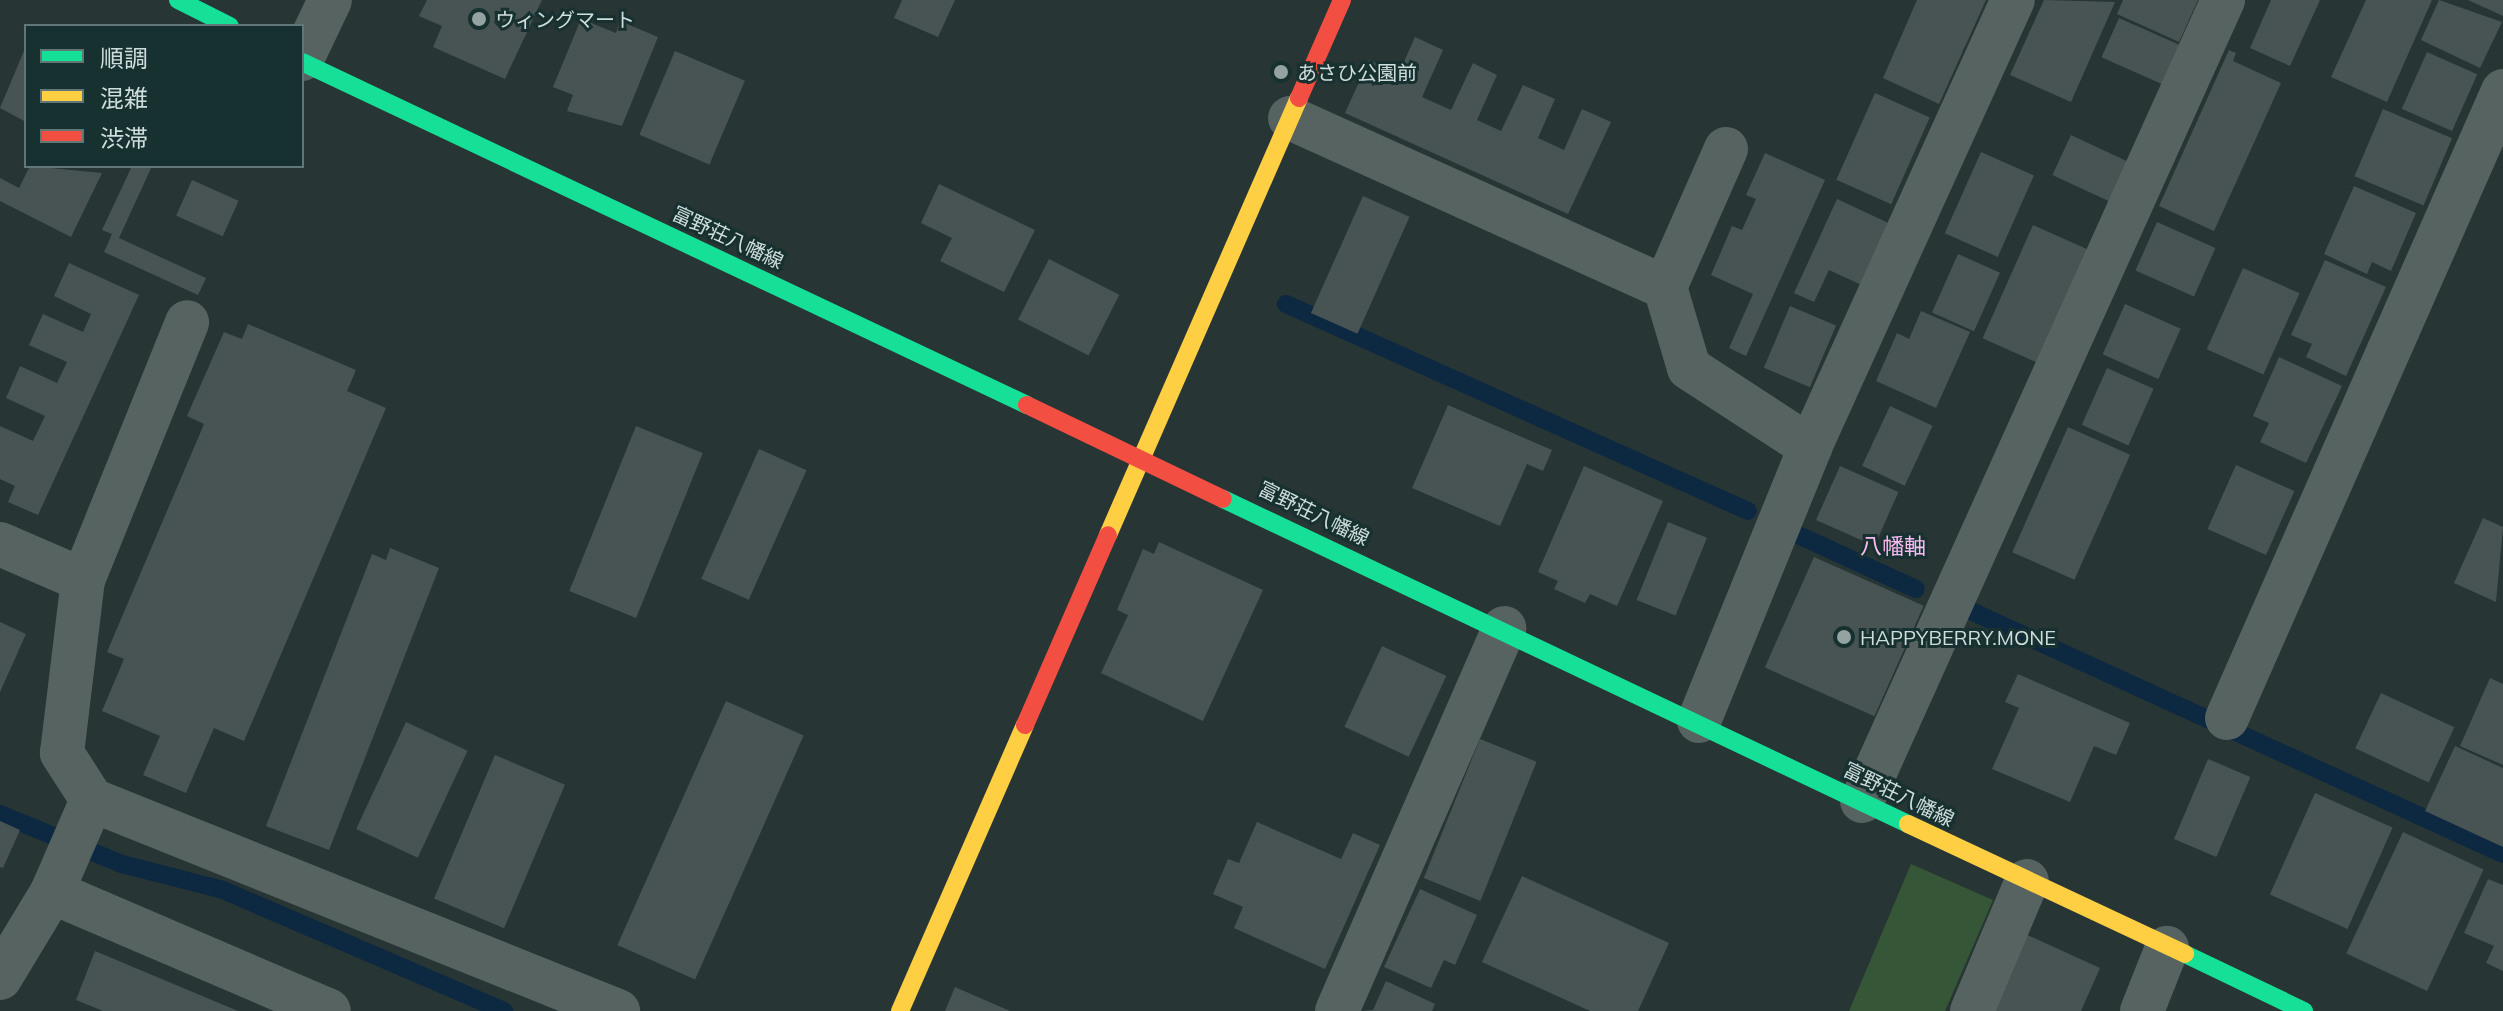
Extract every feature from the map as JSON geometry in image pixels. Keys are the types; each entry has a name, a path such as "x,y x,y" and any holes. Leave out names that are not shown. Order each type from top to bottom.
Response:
{"main road":[{"path":"178,0 226,24"},
{"path":"900,1011 1139,454 1342,0"},
{"name":"富野荘八幡線","path":"304,62 1139,454 2304,1011"}],"street":[{"path":"304,57 330,0"},
{"path":"1699,721 1810,447 2013,0"},
{"path":"1862,801 2223,0"},
{"path":"2227,718 2503,91"},
{"path":"1290,118 1665,287"},
{"path":"1726,149 1665,287 1689,368 1810,447"},
{"path":"187,322 83,580 62,753 90,806 618,1011"},
{"path":"0,544 83,580"},
{"path":"1337,1011 1504,628"},
{"path":"0,978 60,876 90,806"},
{"path":"60,876 329,1011"},
{"path":"1972,1011 2027,881"},
{"path":"2142,1011 2167,948"}],"green space":[{"path":"1911,864 1993,900 1945,1011 1849,1011"}],"building":[{"path":"427,0 542,0 505,79 433,47 442,26 419,16"},
{"path":"902,0 955,0 938,37 894,18"},
{"path":"1917,0 1986,0 1939,104 1883,78"},
{"path":"2044,0 2115,2 2071,102 2010,75"},
{"path":"2123,0 2198,0 2179,42 2117,14"},
{"path":"2271,0 2320,0 2290,66 2250,48"},
{"path":"2366,0 2432,0 2387,102 2331,77"},
{"path":"2439,0 2502,22 2480,68 2421,40"},
{"path":"2468,0 2503,0 2503,16"},
{"path":"2119,18 2182,46 2165,85 2102,57"},
{"path":"581,19 616,33 620,21 658,37 622,126 567,111 573,95 553,87"},
{"path":"1415,37 1443,50 1422,97 1451,110 1473,63 1497,75 1477,120 1501,131 1523,85 1555,99 1538,138 1564,150 1582,109 1611,122 1568,214 1345,113 1369,60 1399,73"},
{"path":"2229,50 2236,53 2233,61 2281,83 2214,231 2159,206"},
{"path":"24,51 24,121 0,108"},
{"path":"675,51 745,81 709,164 639,135"},
{"path":"2427,52 2477,74 2452,131 2402,109"},
{"path":"1875,93 1930,117 1891,204 1836,180"},
{"path":"2383,109 2452,138 2424,206 2354,176"},
{"path":"2071,135 2134,164 2115,204 2052,175"},
{"path":"1981,152 2034,176 1998,257 1945,233"},
{"path":"1765,153 1825,180 1746,356 1729,348 1753,294 1711,275 1732,226 1742,230 1756,199 1746,195"},
{"path":"29,168 102,173 71,237 0,201 0,178 19,188"},
{"path":"131,168 151,168 119,238 206,278 198,295 104,252 112,234 102,230"},
{"path":"192,180 239,201 223,236 176,216"},
{"path":"939,184 1035,230 1004,292 940,261 952,238 921,223"},
{"path":"2354,186 2416,213 2391,271 2372,262 2367,274 2324,254"},
{"path":"1363,196 1410,217 1358,334 1311,313"},
{"path":"1837,199 1895,226 1866,287 1829,270 1814,302 1794,293"},
{"path":"2157,222 2215,248 2194,296 2135,270"},
{"path":"2033,225 2090,250 2039,363 1983,338"},
{"path":"1958,254 2000,273 1974,331 1932,312"},
{"path":"1049,259 1119,295 1089,355 1018,320"},
{"path":"2325,260 2386,287 2346,376 2306,357 2312,344 2291,335"},
{"path":"69,263 139,295 38,515 8,502 15,486 0,479 0,426 33,441 45,416 6,398 20,366 57,383 67,362 29,345 43,314 83,332 91,314 54,296"},
{"path":"2243,268 2300,293 2263,375 2207,349"},
{"path":"2125,304 2181,329 2158,379 2103,354"},
{"path":"1790,306 1836,326 1810,387 1764,368"},
{"path":"1921,311 1970,332 1936,408 1876,381 1897,333 1909,339"},
{"path":"248,324 356,370 347,391 386,408 244,741 214,728 186,793 143,775 160,736 102,711 124,659 107,652 204,424 187,416 224,332 242,339"},
{"path":"2279,357 2342,386 2306,463 2260,442 2269,423 2253,416"},
{"path":"2107,368 2154,389 2128,445 2082,425"},
{"path":"1448,405 1552,450 1543,471 1527,464 1500,526 1412,488"},
{"path":"1890,406 1933,426 1905,486 1862,466"},
{"path":"636,426 703,453 636,618 569,591"},
{"path":"2068,427 2130,455 2074,580 2012,552"},
{"path":"759,449 807,470 749,600 701,579"},
{"path":"2236,465 2294,491 2266,555 2208,529"},
{"path":"1584,466 1663,501 1617,606 1590,594 1585,603 1554,589 1558,581 1538,572"},
{"path":"1840,466 1898,492 1874,546 1816,520"},
{"path":"2483,518 2503,527 2496,602 2454,583"},
{"path":"1668,522 1707,538 1675,616 1637,600"},
{"path":"1159,542 1263,590 1203,721 1101,673 1128,615 1117,610 1143,549 1154,554"},
{"path":"390,548 439,568 329,850 266,826 372,554 386,560"},
{"name":"HAPPYBERRY.MONE","path":"1814,557 1924,606 1874,716 1765,668"},
{"path":"0,622 26,634 0,692"},
{"path":"1382,646 1446,676 1409,757 1344,727"},
{"path":"2018,674 2130,723 2116,755 2094,746 2070,802 1992,769 2019,708 2005,702"},
{"path":"2490,678 2503,684 2503,765 2460,746"},
{"path":"2381,693 2454,727 2429,783 2355,748"},
{"path":"726,701 804,736 695,979 617,945"},
{"path":"406,722 468,751 418,858 356,829"},
{"path":"1480,739 1537,762 1480,901 1424,878"},
{"path":"2455,746 2503,768 2503,847 2425,811"},
{"path":"495,755 565,785 504,928 434,899"},
{"path":"2208,759 2250,777 2216,857 2174,839"},
{"path":"2315,793 2393,828 2348,929 2270,894"},
{"path":"0,821 20,830 3,868 0,867"},
{"path":"1257,822 1341,859 1353,833 1380,845 1325,969 1234,928 1243,907 1213,894 1228,859 1239,863"},
{"path":"2403,832 2484,870 2427,991 2346,953"},
{"path":"1522,876 1669,943 1638,1011 1590,1011 1482,962"},
{"path":"2488,879 2503,885 2503,971 2486,963 2494,946 2464,933"},
{"path":"1420,889 1477,915 1455,965 1444,960 1431,988 1384,967"},
{"path":"2023,933 2100,968 2081,1011 1986,1011"},
{"path":"95,951 238,1011 103,1011 76,1000"},
{"path":"1386,981 1435,1004 1432,1011 1362,1011 1373,1010"},
{"path":"955,987 1010,1011 945,1011"}],"waterway":[{"path":"1286,304 1748,511"},
{"path":"1794,533 1916,589"},
{"path":"1971,611 2503,854"},
{"path":"0,814 122,864 223,890 504,1011"}],"traffic: fast":[{"path":"178,0 226,24"},
{"path":"304,63 1027,405"},
{"path":"1223,499 1908,824"},
{"path":"2185,954 2304,1011"}],"traffic: slow":[{"path":"1108,535 1299,98"},
{"path":"900,1011 1025,725"},
{"path":"1908,824 2185,954"}],"traffic: jam":[{"path":"1299,98 1342,0"},
{"path":"1027,405 1223,499"},
{"path":"1025,725 1108,535"}],"place":[{"name":"ウィングマート","path":"479,19"},
{"name":"あさひ公園前","path":"1281,72"},
{"name":"HAPPYBERRY.MONE","path":"1844,637"}],"district":[{"name":"八幡軸","path":"1893,547"}]}
